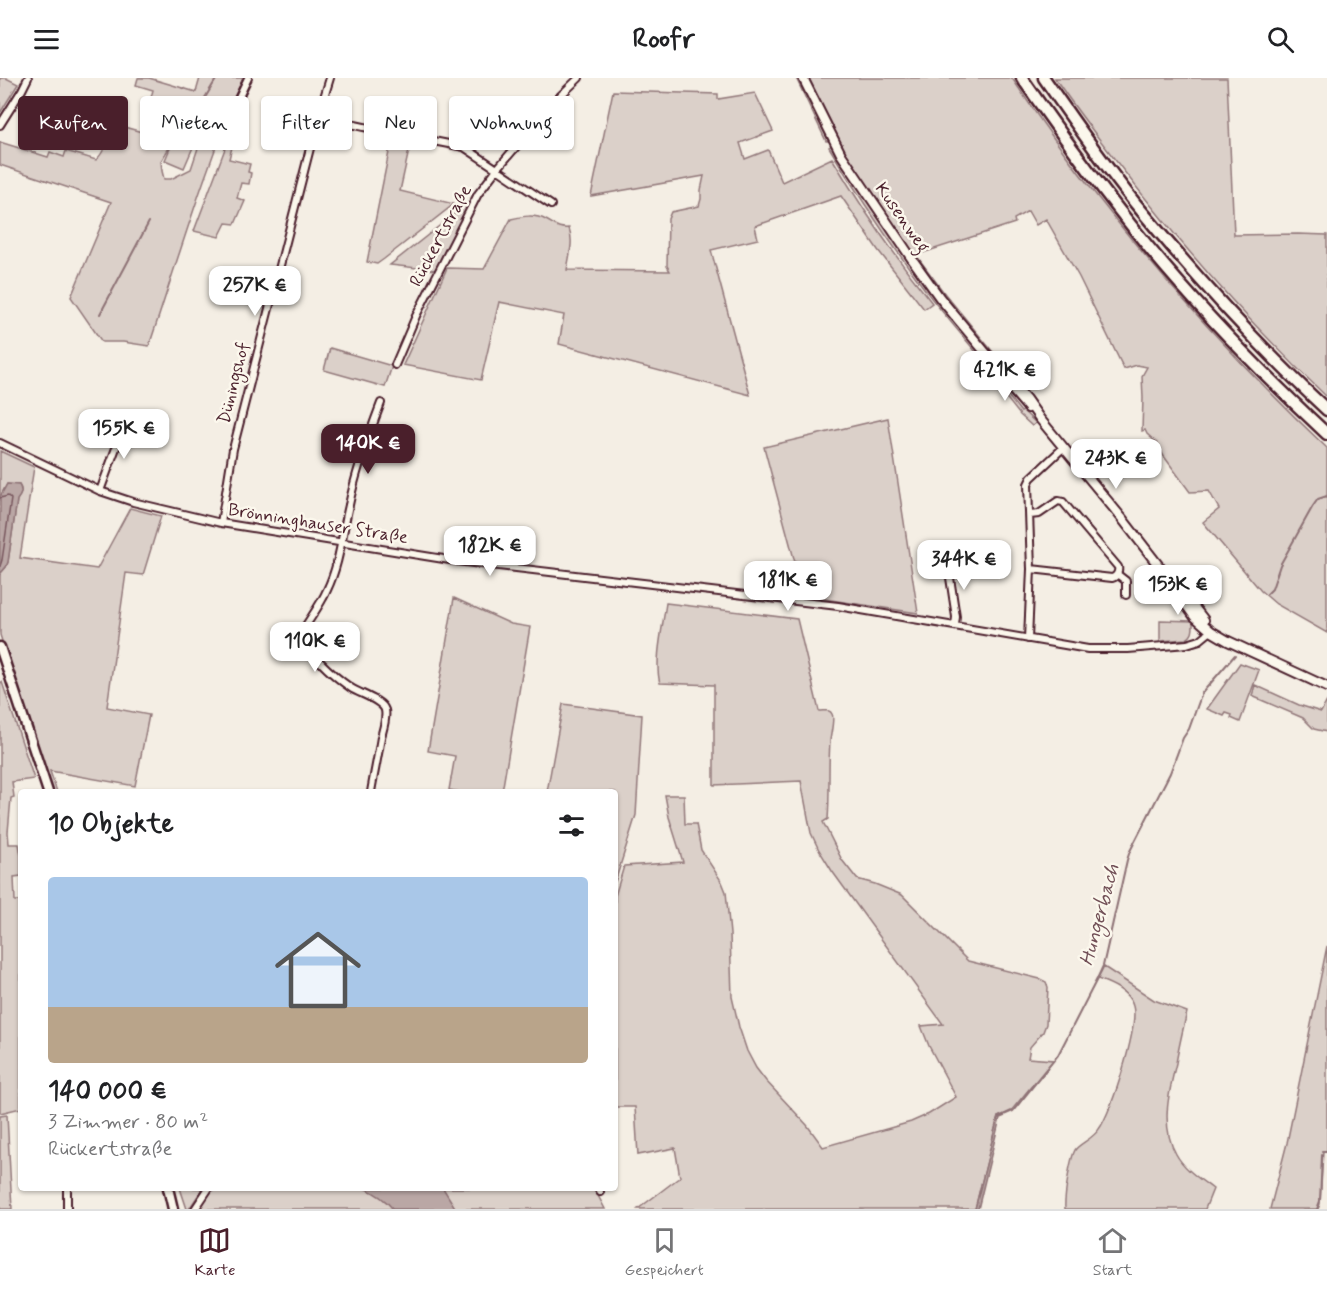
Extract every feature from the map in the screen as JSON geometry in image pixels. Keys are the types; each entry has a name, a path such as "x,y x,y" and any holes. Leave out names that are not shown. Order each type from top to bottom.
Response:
{"highway":[{"path":"1022,78 1063,138 1152,251 1248,358 1327,434"},
{"path":"1044,78 1134,202 1191,270 1240,324 1327,410"}],"main road":[{"path":"0,647 47,789"},
{"path":"169,1191 173,1209"}],"street":[{"path":"0,125 28,78"},
{"path":"239,96 248,78"},
{"name":"Düningshof","path":"324,96 330,78"},
{"name":"Rückertstraße","path":"395,365 416,316 476,197 558,98 579,78"},
{"name":"Kusenweg","path":"803,78 841,154 940,298 1026,399 1169,579 1183,592 1211,631 1327,687"},
{"path":"352,124 464,147 552,205"},
{"name":"Düningshof","path":"220,523 233,449 310,150"},
{"path":"372,789 384,726 385,709 382,704 350,688 333,674 310,650 302,635 327,590 338,561 354,482 381,403"},
{"path":"100,491 126,421"},
{"name":"Brönninghauser Straße","path":"0,443 100,491 133,502 220,523 341,543 466,562 838,606 1088,649 1128,649 1187,644 1200,640 1211,631"},
{"path":"1028,639 1031,569 1029,481 1064,447"},
{"path":"1030,515 1039,514 1058,501 1063,502 1118,567 1117,574 1112,578 1031,569"},
{"path":"951,548 947,558 956,616 955,625"},
{"path":"1117,574 1125,581 1126,595"},
{"path":"67,1191 67,1209"},
{"path":"195,1209 207,1191"}],"shaded area":[{"path":"0,78 6,78 18,84 0,113"},
{"path":"138,78 149,78 196,92 200,78 244,78 236,96 151,96 153,90 136,85"},
{"path":"796,78 800,78 828,136 828,141 826,141"},
{"path":"806,78 1012,78 1083,177 1159,272 1199,318 1283,406 1327,448 1327,633 1276,604 1261,591 1203,522 1219,509 1209,491 1190,492 1163,455 1158,444 1145,430 1142,431 1142,376 1147,367 1137,365 1124,369 1079,277 1046,219 1036,225 1028,211 1014,219 1015,223 913,255 844,154"},
{"path":"1055,78 1227,78 1234,235 1327,235 1327,397 1246,316 1195,259 1123,170"},
{"path":"613,91 718,94 718,99 755,93 773,131 740,143 745,159 768,150 782,182 832,158 879,232 932,303 924,309 878,250 841,196 755,226 758,239 711,250 750,395 559,344 564,315 499,302 481,380 403,365 447,268 484,269 511,219 533,216 559,227 569,228 571,244 567,270 670,271 667,266 668,219 671,212 699,206 704,176 591,196"},
{"path":"128,128 140,131 140,150 168,150 161,161 164,179 171,179 191,169 197,150 215,150 149,346 102,342 71,297 111,202 0,165 0,142 18,148 18,150 48,157 50,152 64,157 66,151 96,160 103,150 128,150"},
{"path":"832,145 905,256 995,368 999,375 997,377 932,299 905,262 865,205 829,147"},
{"path":"169,150 192,150 184,168 165,160"},
{"path":"224,150 231,150 229,159 250,164 248,172 251,173 249,184 241,183 237,198 245,201 235,224 226,223 219,237 194,231"},
{"path":"389,150 409,150 400,191 454,204 377,264 367,262"},
{"path":"472,200 435,270 390,265"},
{"path":"919,259 1012,375 1010,377 944,297 918,263"},
{"path":"330,348 392,366 385,387 324,370"},
{"path":"986,368 1021,412 1023,411 1036,423 1032,426 1020,415 988,375"},
{"path":"888,418 918,613 804,596 764,447"},
{"path":"0,451 34,467 20,558 97,569 130,508 161,516 143,575 126,573 107,707 149,715 135,786 50,771 56,789 51,789 0,635 0,574 8,562 17,500 21,491 19,485 7,484 0,497"},
{"path":"454,598 511,624 530,627 503,789 449,789 455,756 428,751"},
{"path":"666,603 797,619 819,711 831,712 833,716 829,752 828,819 823,822 842,860 857,879 902,895 968,961 1046,982 1048,987 1046,1024 1043,1032 1030,1047 1028,1058 1053,1060 1011,1111 998,1117 975,1209 638,1209 680,1177 675,1148 638,1155 635,1107 618,1107 618,886 624,866 683,862 669,817 665,795 684,795 685,824 696,824 701,850 726,892 732,997 747,1051 766,1081 807,1125 823,1147 911,1122 956,1097 921,1026 943,1024 819,850 811,833 801,781 714,785 714,685 660,683 658,654"},
{"path":"1160,620 1193,621 1192,634 1186,639 1160,641"},
{"path":"1240,663 1259,670 1240,722 1231,718 1232,715 1226,713 1224,716 1207,709"},
{"path":"0,682 2,682 34,779 12,782 14,797 11,798 8,832 9,844 18,844 18,876 14,877 15,901 18,901 18,1109 0,1113"},
{"path":"1255,685 1299,705 1321,712 1327,701 1327,732 1314,729 1303,718 1252,696"},
{"path":"563,704 642,715 636,815 618,872 618,789 548,789"},
{"path":"1327,946 1327,1152 1323,1152 1320,1204 1318,1209 1270,1209 1287,1143"},
{"path":"1104,967 1154,1000 1187,1012 1167,1109 1168,1132 1179,1159 1213,1189 1205,1209 1065,1209 1065,1196 1073,1155 1077,1148 1097,1132 1104,1120 1123,1068 1132,1031 1134,1016 1131,1001 1119,989 1098,979"},
{"path":"7,1115 12,1209 0,1209 0,1116"},
{"path":"181,1191 201,1191 189,1209 187,1209"},
{"path":"211,1191 596,1191 605,1209 199,1209"}],"water":[{"path":"7,484 19,485 21,491 17,500 8,562 0,574 0,497"},
{"path":"1005,1116 1000,1118 978,1209 975,1209 998,1117"},
{"path":"370,1191 445,1191 456,1209 393,1209"}],"waterway":[{"path":"206,96 217,78"},
{"path":"100,314 149,222"},
{"name":"Hungerbach","path":"1267,594 1272,589 1280,565 1313,506 1318,499 1327,496"},
{"name":"Hungerbach","path":"999,1118 1013,1111 1058,1055 1097,979 1103,966 1130,851 1170,773 1202,693 1235,655"},
{"path":"1322,1151 1327,1151"},
{"path":"1317,1209 1320,1201 1322,1155"}]}
